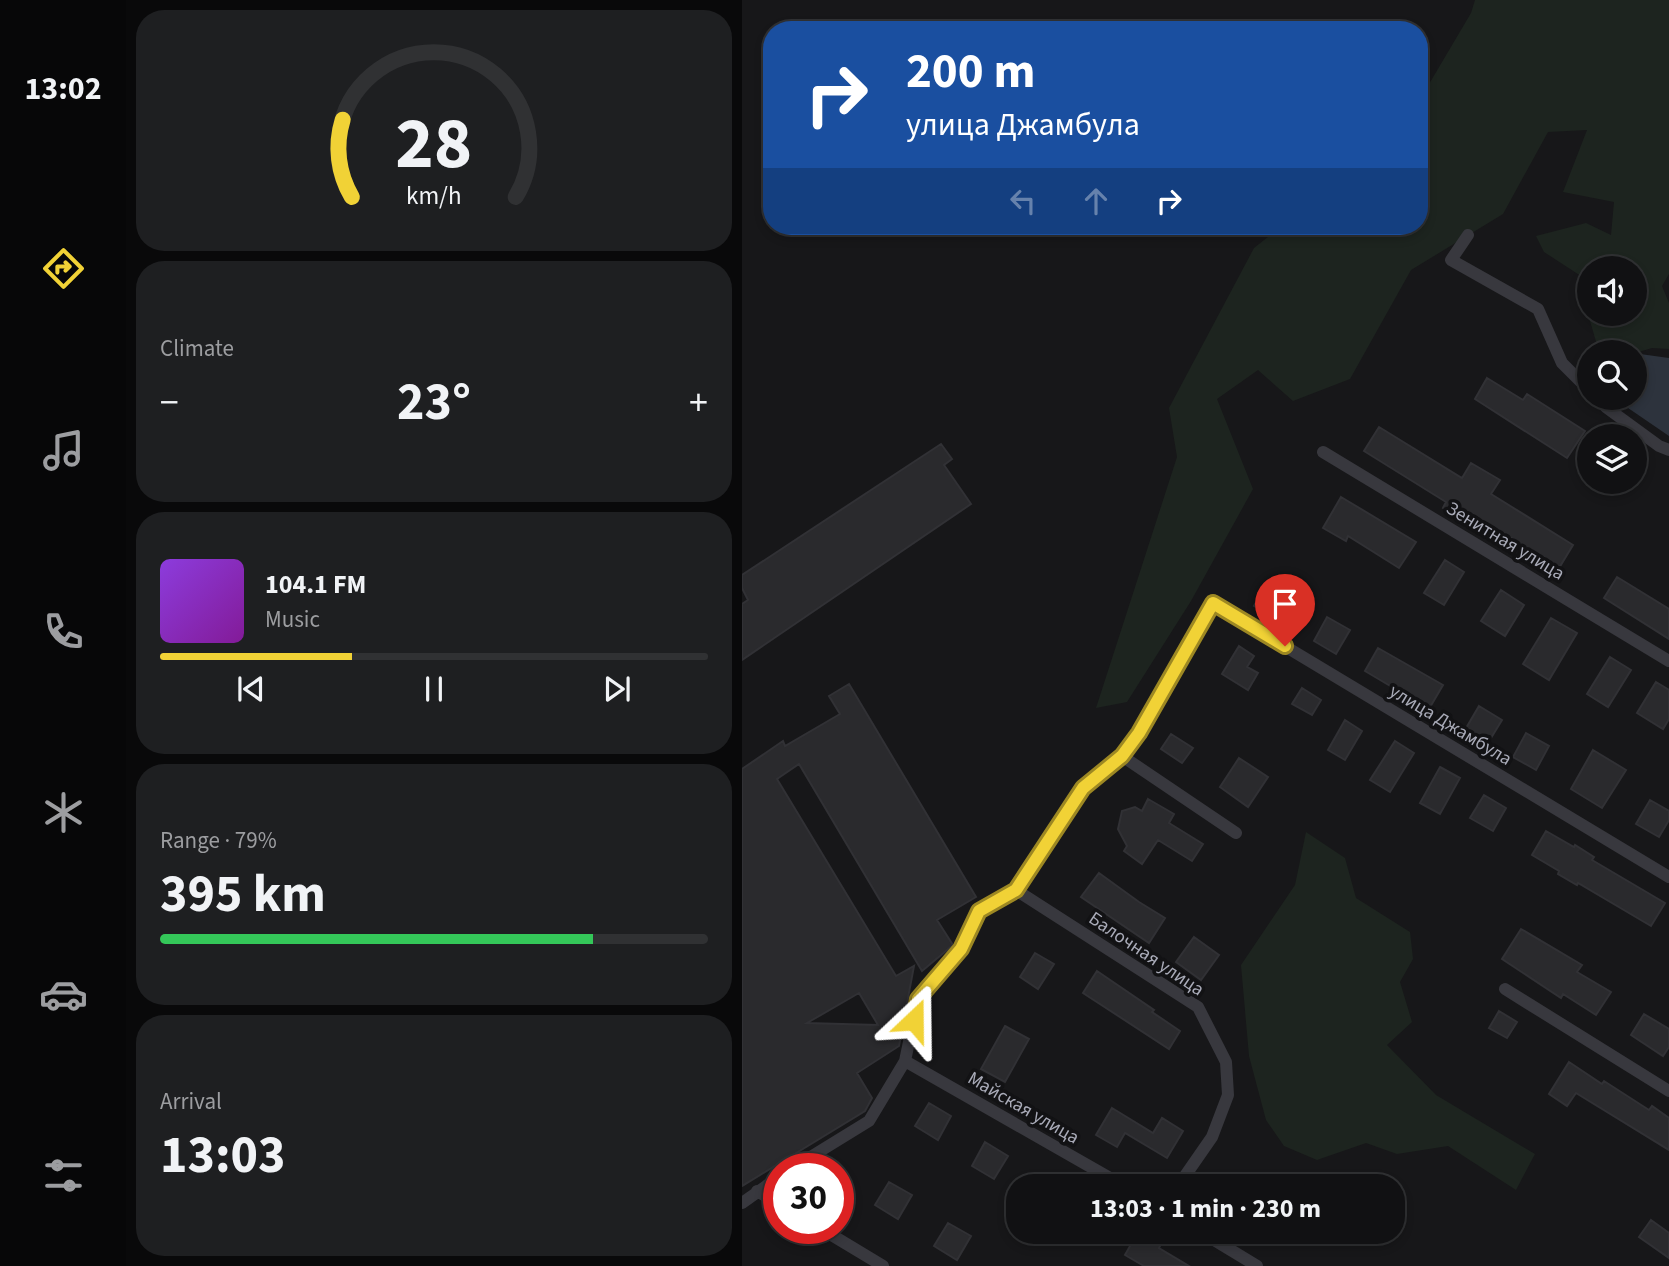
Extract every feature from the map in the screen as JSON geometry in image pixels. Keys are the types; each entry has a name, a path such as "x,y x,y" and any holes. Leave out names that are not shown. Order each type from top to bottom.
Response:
{"street":[{"path":"1468,235 1451,260 1538,309 1562,363 1577,378"},
{"path":"1610,410 1659,446 1669,450"},
{"name":"Зенитная улица","path":"1323,452 1669,661"},
{"name":"улица Джамбула","path":"1122,756 1139,733 1213,603 1669,877"},
{"path":"817,1153 869,1121 905,1061 918,999 961,949 979,911 1016,890 1083,788 1122,756 1236,833"},
{"name":"Балочная улица","path":"1016,890 1198,1007 1226,1062 1228,1095 1212,1137 1186,1174"},
{"path":"1505,989 1669,1091"},
{"name":"Майская улица","path":"905,1061 1103,1174"},
{"path":"742,1203 763,1187"},
{"path":"757,1191 763,1195"},
{"path":"847,1244 883,1266"},
{"path":"1220,1244 1256,1266"}],"shaded area":[{"path":"1475,0 1669,0 1669,274 1662,286 1669,303 1669,349 1647,349 1647,340 1596,340 1592,326 1647,326 1647,256 1577,256 1577,273 1544,252 1536,236 1586,223 1611,235 1614,202 1563,192 1587,130 1548,132 1503,214 1411,270 1350,379 1293,401 1258,370 1217,399 1253,489 1191,601 1127,702 1096,708 1177,457 1169,408 1254,248 1271,235 1428,235 1428,86 1471,13"},
{"path":"1647,355 1669,358 1669,436 1631,410 1647,410"},
{"path":"1306,832 1345,858 1356,898 1410,932 1413,959 1400,982 1412,1022 1387,1045 1436,1095 1535,1154 1516,1190 1448,1146 1397,1154 1366,1143 1317,1160 1284,1146 1266,1120 1249,1056 1241,965 1295,885"}],"building":[{"path":"1487,378 1523,400 1527,394 1577,426 1577,443 1567,458 1475,399"},
{"path":"1379,427 1462,478 1471,463 1500,480 1491,494 1573,545 1559,568 1510,537 1504,546 1443,508 1446,502 1364,451"},
{"path":"941,444 952,459 944,465 971,504 742,660 742,604 748,600 742,588 742,575"},
{"path":"1341,497 1416,542 1399,568 1348,536 1346,541 1323,528"},
{"path":"1445,560 1464,572 1444,605 1424,593"},
{"path":"1617,577 1669,609 1669,639 1604,598"},
{"path":"1268,582 1291,595 1277,619 1254,606"},
{"path":"1501,590 1524,605 1505,636 1481,621"},
{"path":"1327,617 1350,630 1336,654 1314,641"},
{"path":"1551,618 1577,633 1549,680 1523,664"},
{"path":"1239,646 1254,656 1247,667 1258,673 1248,690 1222,674"},
{"path":"1378,648 1443,685 1429,709 1365,671"},
{"path":"1610,657 1631,670 1608,707 1587,694"},
{"path":"1656,682 1669,690 1669,719 1663,729 1637,713"},
{"path":"849,684 976,897 937,920 953,945 922,971 799,764 777,779 896,976 914,966 899,1046 857,1073 872,1098 865,1111 796,1153 763,1153 763,1173 742,1186 742,769 783,741 785,746 840,714 829,696","holes":["859,993 878,1025 807,1023"]},
{"path":"1302,688 1321,700 1312,715 1292,704"},
{"path":"1479,706 1502,720 1488,743 1465,730"},
{"path":"1345,720 1362,731 1345,760 1328,750"},
{"path":"1526,733 1549,746 1536,770 1513,757"},
{"path":"1171,734 1193,748 1182,763 1161,749"},
{"path":"1395,741 1414,753 1390,792 1370,780"},
{"path":"1593,750 1626,770 1602,808 1571,789"},
{"path":"1239,758 1268,777 1248,807 1220,787"},
{"path":"1440,767 1460,778 1440,814 1420,803"},
{"path":"1484,795 1506,808 1493,831 1470,818"},
{"path":"1148,799 1174,814 1169,823 1203,844 1192,861 1158,840 1142,864 1124,851 1127,846 1118,829 1122,811 1135,807 1142,811"},
{"path":"1650,800 1669,811 1669,820 1659,837 1636,824"},
{"path":"1546,831 1574,847 1575,845 1594,857 1592,860 1665,903 1651,926 1558,874 1559,871 1532,855"},
{"path":"1099,873 1165,918 1149,943 1081,897"},
{"path":"1521,929 1582,965 1577,972 1611,992 1596,1015 1563,994 1561,998 1502,959"},
{"path":"1194,937 1219,955 1201,980 1176,962"},
{"path":"1035,953 1054,964 1038,989 1020,977"},
{"path":"1097,971 1180,1031 1169,1049 1083,993"},
{"path":"1499,1011 1517,1022 1507,1038 1489,1028"},
{"path":"1644,1014 1669,1029 1669,1047 1663,1056 1631,1035"},
{"path":"1005,1026 1029,1039 1005,1082 981,1069"},
{"path":"1569,1062 1602,1084 1604,1081 1649,1110 1652,1106 1669,1118 1669,1150 1576,1093 1567,1106 1549,1094"},
{"path":"929,1103 951,1116 938,1140 915,1126"},
{"path":"1112,1108 1153,1133 1162,1118 1183,1131 1167,1158 1125,1133 1117,1147 1096,1135"},
{"path":"985,1142 1008,1156 994,1179 972,1166"},
{"path":"889,1182 912,1195 898,1219 875,1205"},
{"path":"1651,1220 1669,1233 1669,1258 1639,1237"},
{"path":"948,1223 971,1236 957,1260 934,1246"},
{"path":"1131,1244 1161,1244 1159,1248 1189,1266 1144,1266 1125,1255"}],"route":[{"path":"914,1020 918,999 961,949 979,911 1016,890 1083,788 1122,756 1139,733 1213,603 1285,646"}]}
